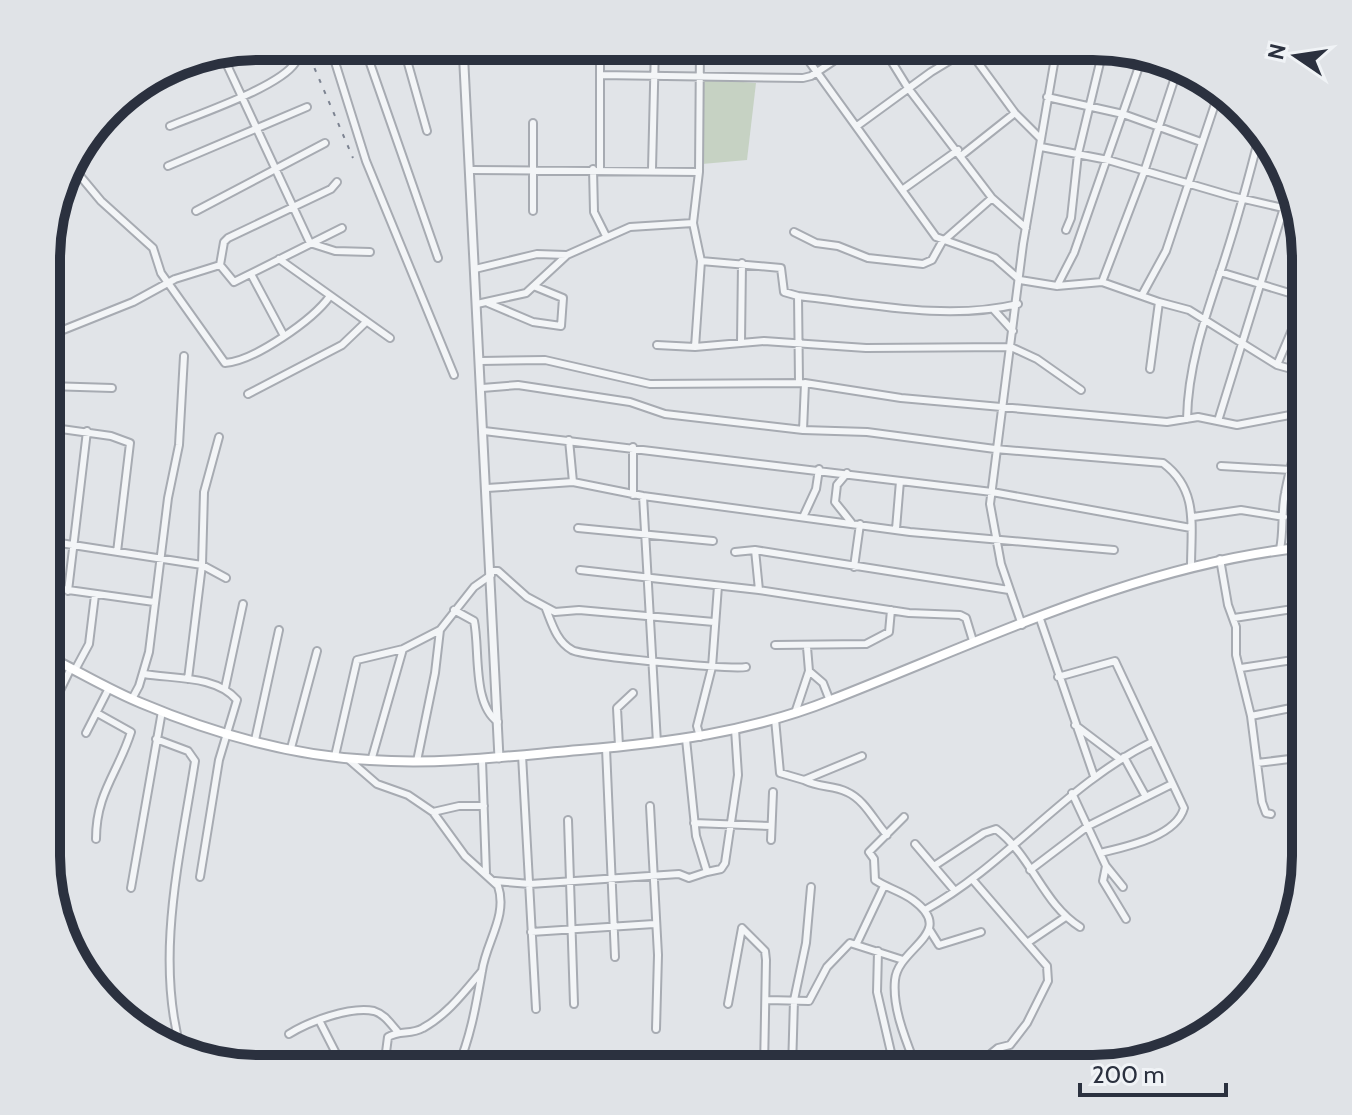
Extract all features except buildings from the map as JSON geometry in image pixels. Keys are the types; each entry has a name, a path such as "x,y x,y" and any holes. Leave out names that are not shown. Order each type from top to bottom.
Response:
{"main road":[{"path":"60,662 162,711 255,740 371,761 482,760 686,739 775,719 830,701 973,641 1112,591 1220,559 1292,548"}],"street":[{"path":"170,126 243,96 290,71 294,60"},
{"path":"334,60 366,161 454,375"},
{"path":"369,60 438,258"},
{"path":"407,60 427,131"},
{"path":"464,60 499,758"},
{"path":"600,60 593,206 606,236"},
{"path":"652,169 655,60"},
{"path":"695,347 701,261 693,223 699,172 700,60"},
{"path":"809,60 942,242 995,258 1020,280 1057,286 1102,282 1203,317 1277,365 1292,369"},
{"path":"600,75 803,78 836,60"},
{"path":"891,60 908,88 960,152 992,198 1026,228"},
{"path":"857,126 951,60"},
{"path":"978,60 1015,113 1041,143 1285,208 1240,343 1218,421"},
{"path":"1022,625 995,539 992,492 995,449 1018,304 1026,228 1054,60"},
{"path":"1066,230 1071,218 1078,154 1100,60"},
{"path":"226,63 310,243 335,251 370,252"},
{"path":"1057,286 1074,253 1139,66"},
{"path":"1102,282 1144,172 1175,78"},
{"path":"1047,97 1123,114 1201,142"},
{"path":"1142,295 1166,251 1215,102"},
{"path":"168,166 259,130 307,107"},
{"path":"902,190 1015,113"},
{"path":"1026,123 1042,120"},
{"path":"533,123 533,211"},
{"path":"196,211 273,167 325,143"},
{"path":"1187,419 1188,394 1203,317 1244,198 1257,146"},
{"path":"471,170 652,169 699,172"},
{"path":"81,177 101,201 153,248 157,265 225,363 251,354 283,334 310,316 330,296"},
{"path":"337,182 331,189 228,238 220,265 231,282 342,228"},
{"path":"794,232 855,255 911,263 932,260 942,242 992,198"},
{"path":"594,241 599,223"},
{"path":"477,304 512,298 536,287 567,255 606,236 638,226 693,223"},
{"path":"475,269 537,254 567,255"},
{"path":"279,259 390,338"},
{"path":"701,261 781,268 784,292 798,296 910,308 994,310 1018,304"},
{"path":"741,342 742,263"},
{"path":"60,331 133,302 170,281 220,265"},
{"path":"1220,272 1292,293"},
{"path":"251,274 283,334"},
{"path":"488,303 533,322 561,326 565,314 563,298 536,287"},
{"path":"798,296 803,430"},
{"path":"1150,369 1159,302"},
{"path":"994,310 1013,332"},
{"path":"248,394 342,345 365,323"},
{"path":"1277,365 1292,330"},
{"path":"657,345 695,347 741,342 798,342 866,348 1011,347 1037,359 1081,390"},
{"path":"132,699 144,674 179,445 184,356"},
{"path":"481,361 545,360 650,384 802,383 1001,409 1167,422 1187,419 1237,425 1292,414"},
{"path":"482,388 518,385 630,402 665,414 803,430 867,432 995,449 1163,463 1191,498 1191,567"},
{"path":"60,386 112,388"},
{"path":"60,428 87,431 130,443 117,552"},
{"path":"68,591 87,431"},
{"path":"484,431 992,492 1191,528"},
{"path":"188,679 202,565 204,492 219,437"},
{"path":"569,440 573,482"},
{"path":"633,447 633,495"},
{"path":"1221,466 1291,470"},
{"path":"1280,549 1292,466"},
{"path":"804,515 816,489 819,469"},
{"path":"847,473 837,485 835,502 851,522"},
{"path":"896,529 900,481"},
{"path":"487,488 573,482 633,495 896,529 1114,550"},
{"path":"643,496 657,743"},
{"path":"1193,517 1241,510 1284,517"},
{"path":"854,567 860,524"},
{"path":"578,528 646,537 713,541"},
{"path":"60,542 202,565 226,578"},
{"path":"735,552 755,550 1009,590"},
{"path":"755,550 759,590"},
{"path":"1220,559 1234,618 1234,644 1251,716 1264,808 1271,814"},
{"path":"580,570 759,590 891,610 964,616 973,641"},
{"path":"491,573 511,580 527,597 546,609 714,622"},
{"path":"335,756 357,660 403,649 440,630 474,587 491,573"},
{"path":"700,737 697,726 712,667 718,586"},
{"path":"60,589 154,602"},
{"path":"60,693 89,644 95,595"},
{"path":"225,688 243,604"},
{"path":"546,609 559,639 583,655 653,659 712,667 746,667"},
{"path":"1234,618 1292,609"},
{"path":"454,610 474,621 482,696 488,715 498,722"},
{"path":"775,645 807,647 877,641 889,632 891,610"},
{"path":"1040,619 1094,776"},
{"path":"255,740 279,630"},
{"path":"417,761 435,673 440,630"},
{"path":"795,713 809,671 807,647"},
{"path":"371,761 403,649"},
{"path":"291,748 317,651"},
{"path":"1241,668 1292,660"},
{"path":"1058,677 1115,661 1170,785 1184,808 1180,816 1146,841 1100,853"},
{"path":"809,671 823,683 830,701"},
{"path":"144,674 188,679 225,688 237,700 219,760 200,877"},
{"path":"86,733 109,688"},
{"path":"619,746 617,708 633,693"},
{"path":"1251,716 1292,708"},
{"path":"131,888 162,711"},
{"path":"96,839 96,813 102,793 131,732 97,713"},
{"path":"775,719 778,771 821,788 839,789 856,796 887,835"},
{"path":"1074,724 1122,758 1146,797"},
{"path":"495,881 530,884 679,874 689,878 724,867 738,775 735,729"},
{"path":"156,739 188,751 195,761 172,907 170,1001 178,1038"},
{"path":"686,739 694,823 707,872"},
{"path":"925,910 972,879 1094,776 1152,742"},
{"path":"606,748 615,957"},
{"path":"522,755 536,1009"},
{"path":"804,780 862,756"},
{"path":"347,758 377,784 408,795 433,812 465,856 495,881 501,894 500,917 482,971 474,1017 462,1055"},
{"path":"1257,763 1292,759"},
{"path":"482,760 486,873"},
{"path":"1030,870 1088,826 1170,785"},
{"path":"771,840 773,792"},
{"path":"1072,793 1106,866 1123,887"},
{"path":"433,812 459,806 484,806"},
{"path":"650,806 658,979 656,1029"},
{"path":"904,817 869,852 874,859 875,880 900,891 925,910 932,940 939,945 981,932"},
{"path":"568,820 574,930 574,1004"},
{"path":"694,823 771,826"},
{"path":"934,866 992,829 1012,844 1064,918 1080,927"},
{"path":"915,844 955,891"},
{"path":"1106,866 1103,881 1126,919"},
{"path":"972,879 1047,966 1048,981 1019,1034 991,1055"},
{"path":"857,943 863,923 884,886"},
{"path":"792,1055 794,1000 806,943 811,887"},
{"path":"1027,943 1064,918"},
{"path":"531,932 654,924"},
{"path":"728,1004 742,928 765,951 765,1055"},
{"path":"912,1055 901,1026 895,979 903,960 929,929"},
{"path":"767,1000 809,1001 844,945 857,943 903,960"},
{"path":"878,951 877,992 891,1055"},
{"path":"289,1034 366,1010 376,1011 397,1031 410,1033 429,1024 459,998 482,971"},
{"path":"320,1022 337,1055"},
{"path":"885,1033 901,1026"},
{"path":"385,1055 388,1037 397,1031"}],"green space":[{"path":"704,79 756,83 747,160 702,164"}],"railway":[{"path":"311,60 353,158"}]}
